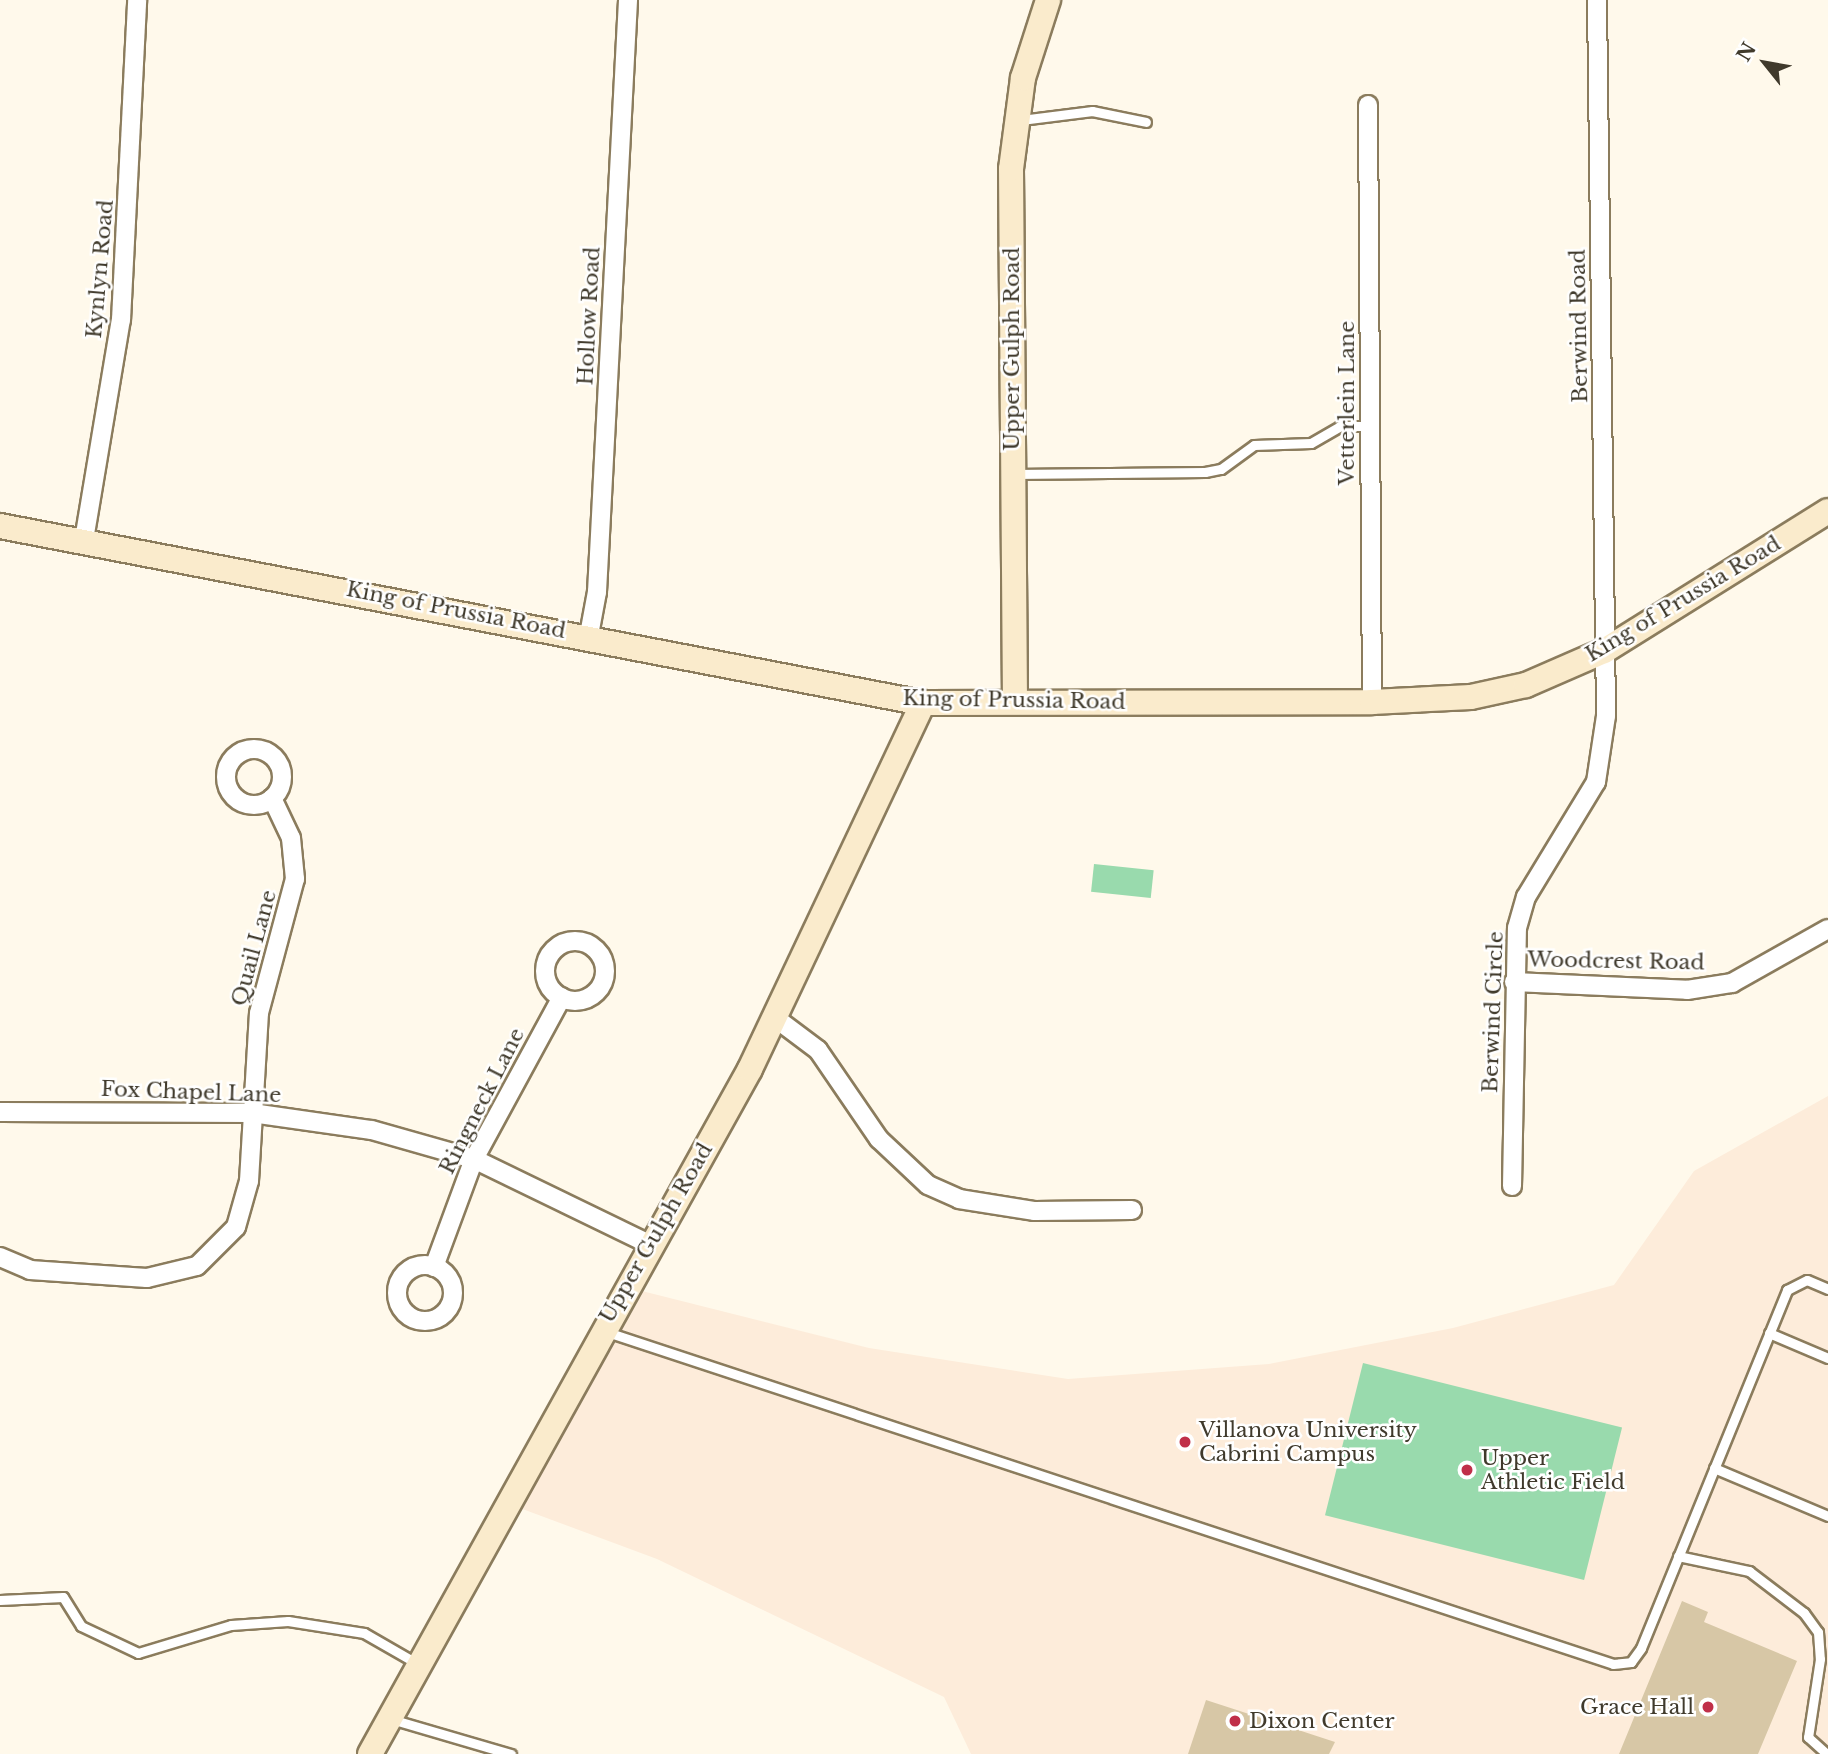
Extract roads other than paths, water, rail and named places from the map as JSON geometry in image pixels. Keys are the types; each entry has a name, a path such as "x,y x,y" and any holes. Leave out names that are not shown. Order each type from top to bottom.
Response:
{"street":[{"name":"Kynlyn Road","path":"84,540 121,320 137,0"},
{"name":"Hollow Road","path":"589,635 597,592 628,0"},
{"name":"Upper Gulph Road","path":"1015,702 1012,474 1016,121 1048,0"},
{"name":"Berwind Road","path":"1597,0 1605,651"},
{"name":"Vetterlein Lane","path":"1368,105 1372,702"},
{"name":"King of Prussia Road","path":"0,526 589,635 923,703 1372,702 1471,697 1526,685 1605,651 1828,511"},
{"name":"Berwind Circle","path":"1512,1186 1517,928 1526,897 1596,782 1606,716 1605,651"},
{"name":"Upper Gulph Road","path":"370,1754 774,1017 923,703"},
{"name":"Quail Lane","path":"0,1257 30,1270 128,1278 197,1266 223,1245 243,1214 261,1000 295,879 291,838 272,798"},
{"name":"Woodcrest Road","path":"1514,982 1687,990 1732,983 1828,929"},
{"name":"Ringneck Lane","path":"434,1267 474,1159 562,997"},
{"path":"774,1017 818,1050 879,1139 928,1185 959,1199 1024,1210 1132,1210"},
{"name":"Fox Chapel Lane","path":"0,1112 252,1113 372,1130 474,1159 649,1244"}],"lane":[{"path":"1016,121 1092,111 1146,122"},
{"path":"1012,474 1205,472 1221,469 1254,445 1311,443 1340,425 1370,426"},
{"path":"601,1331 1612,1664 1631,1662 1641,1648 1787,1290 1798,1281 1828,1289"},
{"path":"1769,1333 1828,1358"},
{"path":"1714,1468 1828,1516"},
{"path":"1678,1556 1749,1571 1804,1613 1818,1632 1820,1659 1808,1737 1827,1754"},
{"path":"0,1600 64,1597 81,1626 138,1654 208,1630 288,1621 363,1633 419,1665"},
{"path":"390,1718 511,1754"}],"place":[{"name":"Villanova University Cabrini Campus","path":"1185,1442"},
{"name":"Upper Athletic Field","path":"1467,1470"},
{"name":"Grace Hall","path":"1708,1707"},
{"name":"Dixon Center","path":"1235,1721"}]}
